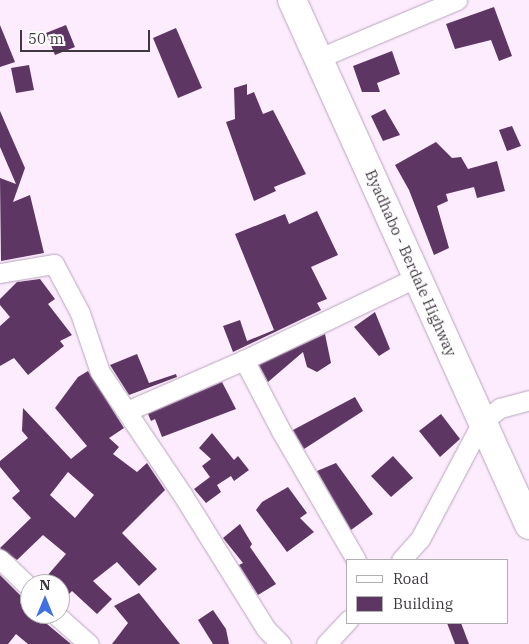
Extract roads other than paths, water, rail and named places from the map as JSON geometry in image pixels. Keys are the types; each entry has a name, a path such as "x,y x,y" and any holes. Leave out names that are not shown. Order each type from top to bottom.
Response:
{"main road":[{"name":"Byadhabo - Berdale Highway","path":"292,0 529,525"}],"street":[{"path":"318,58 457,0"},
{"path":"0,273 54,264 80,313 100,372 127,411 266,629 280,644"},
{"path":"127,411 244,360 417,277"},
{"path":"244,360 281,431 355,559"},
{"path":"402,559 420,539 482,422 500,408 529,400"},
{"path":"0,559 20,578"},
{"path":"326,644 346,622"},
{"path":"67,624 89,644"}]}
